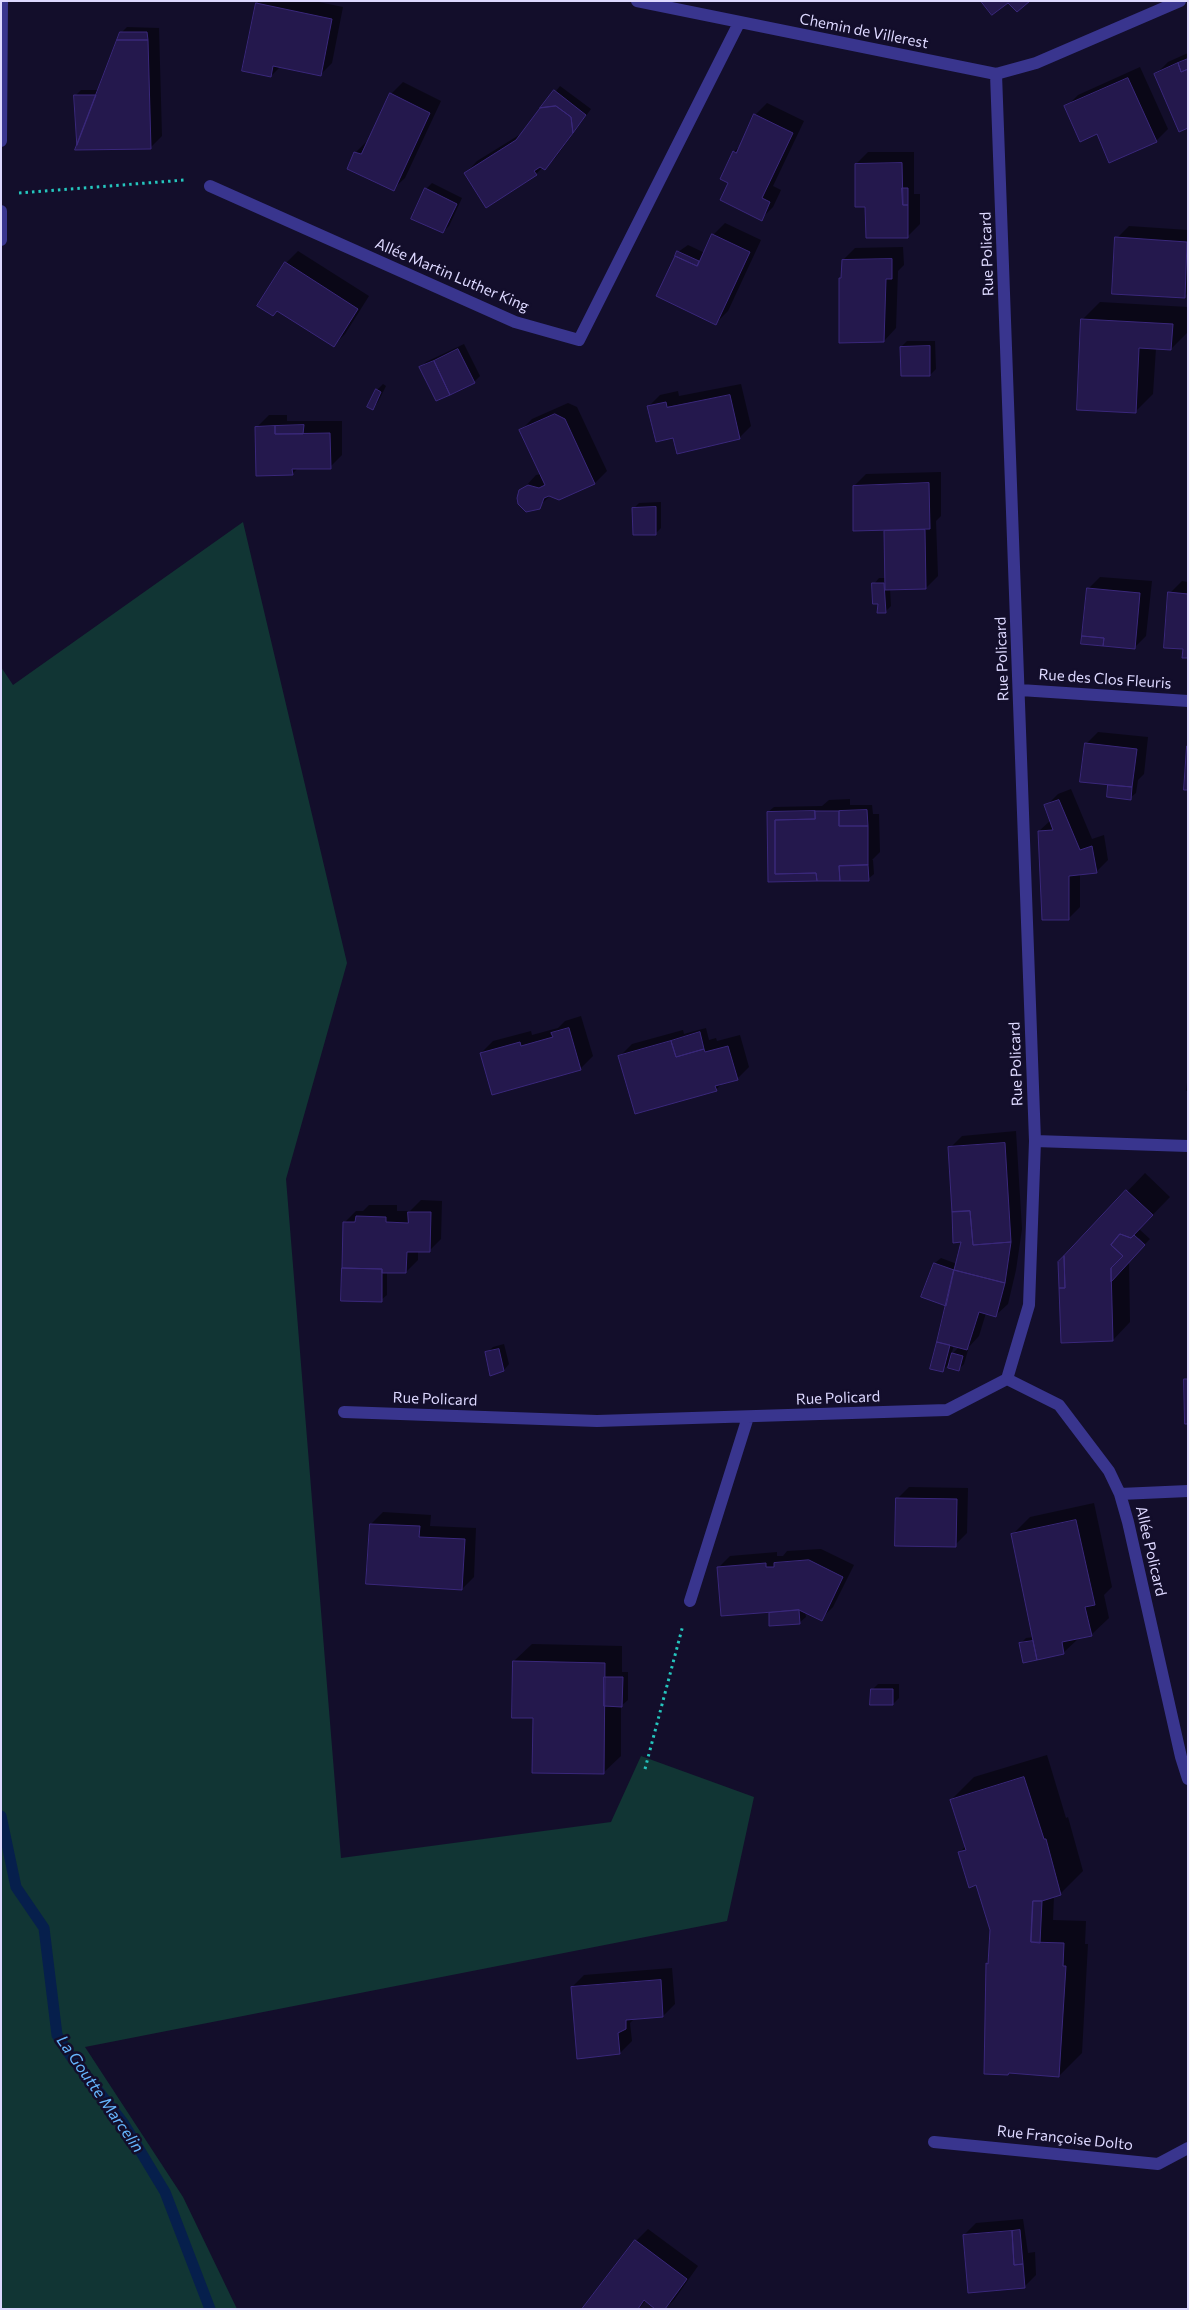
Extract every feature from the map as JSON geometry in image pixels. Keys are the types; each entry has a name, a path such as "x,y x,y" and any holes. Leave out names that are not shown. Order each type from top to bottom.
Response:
{"street":[{"path":"1,141 2,1"},
{"name":"Chemin de Villerest","path":"637,1 996,74"},
{"path":"996,74 1036,63 1180,1"},
{"name":"Allée Martin Luther King","path":"210,186 514,322 579,340 739,23"},
{"name":"Rue Policard","path":"344,1412 597,1421 947,1410 1007,1379 1029,1305 1035,1141 996,74"},
{"path":"1,211 1,240"},
{"name":"Rue des Clos Fleuris","path":"1020,690 1188,701"},
{"path":"1035,1141 1188,1146"},
{"name":"Allée Policard","path":"1007,1379 1059,1405 1109,1471 1120,1494 1188,1779"},
{"path":"690,1601 748,1417"},
{"path":"1120,1494 1188,1491"},
{"name":"Rue Françoise Dolto","path":"934,2142 1158,2164 1188,2148"}],"path":[{"path":"11,194 185,180 210,186"},
{"path":"645,1769 690,1601"}],"green space":[{"path":"243,522 347,963 286,1179 341,1858 611,1822 641,1756 754,1797 727,1921 85,2047 183,2197 237,2309 1,2309 1,667 13,685"}],"building":[{"path":"981,1 1030,1 1017,12 1008,3 992,15"},
{"path":"256,3 332,19 321,76 273,66 271,77 242,71"},
{"path":"120,32 147,32 148,40 117,40"},
{"path":"117,40 148,40 151,149 75,150"},
{"path":"1188,59 1188,69 1181,72 1178,63"},
{"path":"1178,63 1181,72 1188,69 1188,128 1179,132 1154,74"},
{"path":"1128,78 1157,142 1109,163 1097,134 1080,142 1064,106"},
{"path":"554,90 586,115 573,133 571,117 556,106 540,108"},
{"path":"390,93 430,113 394,191 347,169 354,152 361,154"},
{"path":"74,95 96,95 77,145"},
{"path":"556,106 571,117 573,133 545,170 540,167 534,171 537,175 486,208 464,173 516,140 540,108"},
{"path":"754,114 793,133 762,198 770,202 762,221 720,200 728,183 720,179 733,151 736,153"},
{"path":"902,163 903,205 908,205 908,238 866,238 865,207 855,207 855,164"},
{"path":"425,188 457,204 443,233 411,219"},
{"path":"902,188 908,188 908,205 903,205"},
{"path":"712,234 750,252 716,325 656,296 675,256 697,266"},
{"path":"1115,237 1187,242 1185,298 1112,294"},
{"path":"677,251 699,261 697,266 675,256"},
{"path":"892,259 892,279 886,279 884,342 839,343 839,278 841,278 842,260"},
{"path":"285,262 358,309 334,347 277,311 273,316 257,306"},
{"path":"1081,319 1173,324 1171,350 1139,348 1136,413 1077,410"},
{"path":"930,346 930,376 901,376 900,347"},
{"path":"458,349 475,383 450,395 434,361"},
{"path":"434,361 450,395 436,401 419,367"},
{"path":"376,389 381,392 373,410 367,407"},
{"path":"730,395 740,439 677,454 673,438 656,442 647,406 666,402 667,407"},
{"path":"555,414 565,419 595,484 559,500 549,496 544,498 540,509 526,512 518,504 519,490 528,485 539,488 545,485 519,430"},
{"path":"304,425 303,434 275,434 275,426"},
{"path":"275,426 275,434 330,433 331,469 292,469 293,475 256,476 255,427"},
{"path":"929,483 930,529 853,531 853,486"},
{"path":"656,507 656,535 633,535 632,508"},
{"path":"925,530 926,589 885,590 884,531"},
{"path":"872,583 884,583 886,613 877,613 878,604 873,604"},
{"path":"1087,588 1140,593 1135,649 1103,646 1104,638 1082,636"},
{"path":"1168,592 1188,594 1188,658 1182,658 1183,649 1164,648"},
{"path":"1082,636 1104,638 1103,646 1081,644"},
{"path":"1085,743 1137,749 1132,787 1080,782"},
{"path":"1187,746 1188,790 1184,790"},
{"path":"1108,785 1132,787 1131,800 1107,797"},
{"path":"1059,800 1080,850 1092,846 1097,873 1069,876 1069,920 1042,920 1038,831 1053,830 1044,805"},
{"path":"867,810 868,826 839,826 839,811"},
{"path":"815,811 839,811 839,826 868,826 868,865 839,866 840,881 817,881 816,873 775,874 775,820 815,819"},
{"path":"815,811 815,819 775,820 775,874 816,873 817,881 768,882 767,812"},
{"path":"868,865 869,881 840,881 839,866"},
{"path":"569,1028 581,1070 492,1095 480,1053 520,1042 521,1046 553,1037 551,1033"},
{"path":"700,1032 704,1049 676,1057 671,1041"},
{"path":"671,1041 676,1057 704,1049 705,1052 728,1046 738,1080 715,1086 717,1091 635,1114 618,1056"},
{"path":"1005,1143 1011,1242 973,1245 970,1211 952,1212 948,1147"},
{"path":"1126,1190 1153,1215 1131,1238 1120,1234 1111,1245 1123,1256 1111,1268 1113,1341 1061,1343 1059,1288 1065,1288 1064,1256"},
{"path":"970,1211 973,1245 1011,1242 1005,1283 954,1270 961,1242 953,1243 952,1212"},
{"path":"408,1212 431,1212 430,1252 407,1252 406,1273 382,1273 382,1269 342,1268 343,1222 355,1222 356,1216 386,1217 386,1222 408,1223"},
{"path":"1120,1234 1131,1238 1134,1235 1145,1245 1111,1282 1111,1268 1123,1256 1111,1245"},
{"path":"1064,1256 1065,1288 1059,1288 1058,1262"},
{"path":"934,1263 954,1270 946,1306 921,1297"},
{"path":"342,1268 382,1269 382,1302 341,1301"},
{"path":"954,1270 1005,1283 996,1317 979,1312 967,1350 937,1342"},
{"path":"937,1342 950,1345 943,1372 930,1369"},
{"path":"499,1349 504,1371 490,1376 485,1352"},
{"path":"952,1353 963,1356 959,1371 948,1368"},
{"path":"1184,1379 1188,1379 1188,1424 1185,1424"},
{"path":"896,1498 957,1499 956,1547 895,1546"},
{"path":"1076,1520 1095,1605 1085,1607 1092,1636 1062,1642 1064,1654 1037,1660 1011,1534"},
{"path":"370,1524 420,1526 419,1537 465,1539 462,1590 366,1584"},
{"path":"809,1560 843,1577 822,1621 799,1610 721,1616 717,1567 766,1563 766,1567 774,1567 774,1563"},
{"path":"799,1610 800,1624 769,1626 769,1613"},
{"path":"1033,1641 1037,1660 1023,1663 1019,1643"},
{"path":"513,1661 605,1663 604,1774 532,1773 533,1718 512,1718"},
{"path":"604,1677 623,1677 622,1707 604,1706"},
{"path":"871,1689 893,1689 893,1705 870,1705"},
{"path":"1024,1777 1044,1839 1046,1839 1061,1895 1042,1901 1033,1901 1031,1942 1064,1943 1063,1966 1066,1966 1059,2077 1009,2073 1008,2075 984,2074 986,1963 988,1964 990,1930 976,1885 969,1888 958,1852 966,1850 950,1800"},
{"path":"1033,1901 1042,1901 1040,1943 1031,1942"},
{"path":"661,1980 663,2017 626,2020 626,2029 618,2033 620,2054 577,2059 571,1987"},
{"path":"1020,2230 1023,2264 1014,2265 1012,2231"},
{"path":"1012,2231 1014,2265 1023,2264 1025,2288 968,2293 963,2235"},
{"path":"635,2240 687,2279 665,2309 655,2309 644,2300 638,2309 582,2309"}],"waterway":[{"name":"La Goutte Marcelin","path":"1,1816 16,1887 44,1928 57,2035 70,2055 124,2124 165,2192 210,2309"}]}
